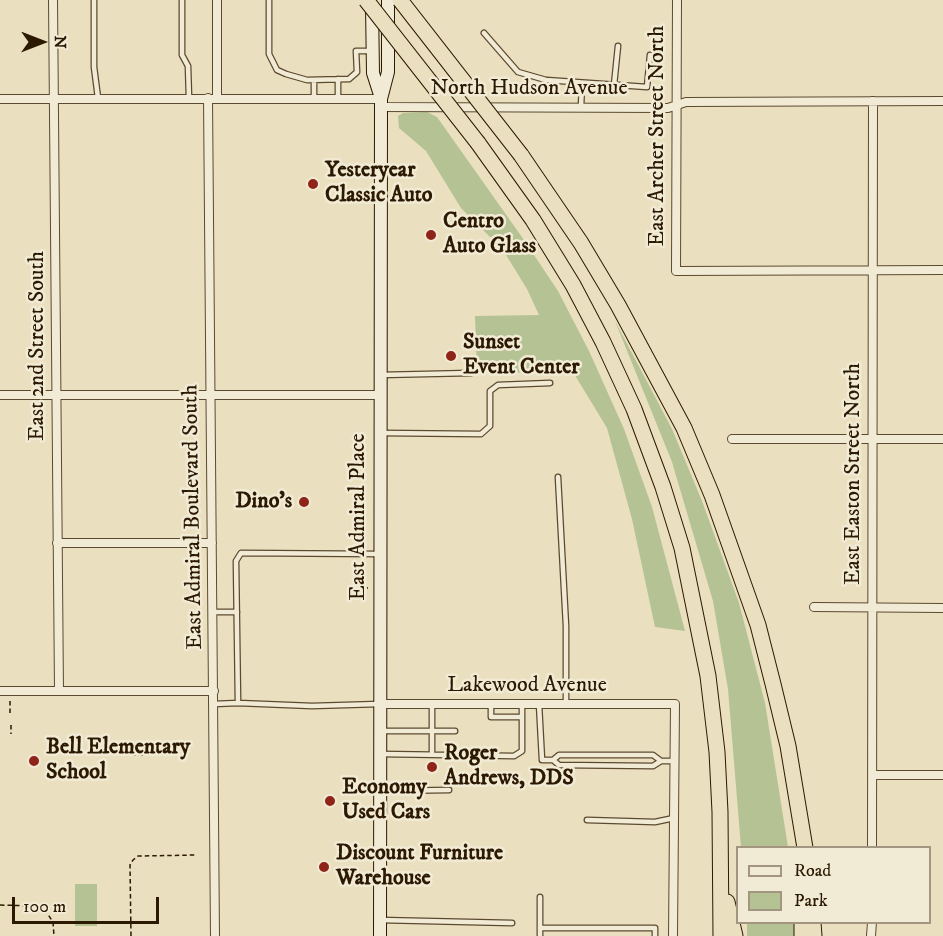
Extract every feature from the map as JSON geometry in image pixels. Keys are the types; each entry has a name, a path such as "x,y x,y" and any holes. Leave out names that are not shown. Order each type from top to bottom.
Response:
{"highway":[{"path":"366,0 478,143 526,210 573,285 634,409 663,487 682,548 708,676 717,752 721,936"},
{"path":"400,0 521,155 581,243 618,305 684,428 712,495 754,615 771,674 788,746 803,843"},
{"path":"721,876 735,936"}],"main road":[{"path":"372,0 373,73 381,103"},
{"path":"381,103 388,72 388,0"},
{"name":"East Admiral Place","path":"380,936 381,103"}],"street":[{"name":"East 2nd Street South","path":"53,0 59,691"},
{"name":"East Admiral Boulevard South","path":"215,936 210,396 213,98 217,0"},
{"name":"East Archer Street North","path":"676,0 676,271 874,271"},
{"name":"North Hudson Avenue","path":"0,99 338,99 381,103 581,108 668,108 686,102 943,101"},
{"name":"East Easton Street North","path":"872,846 873,101"},
{"path":"874,271 943,270"},
{"path":"0,395 381,395"},
{"path":"732,439 943,439"},
{"path":"57,543 212,543"},
{"path":"814,607 943,608"},
{"path":"0,691 214,692"},
{"name":"Lakewood Avenue","path":"380,704 675,705 675,761"},
{"path":"673,936 675,761"},
{"path":"873,775 943,775"}],"lane":[{"path":"94,0 94,67 98,98"},
{"path":"182,0 182,55 188,66 189,98"},
{"path":"269,0 269,54 277,70 314,80 349,79 357,72 356,51 373,51"},
{"path":"484,33 518,72 546,80 647,87 650,55"},
{"path":"614,86 618,46"},
{"path":"338,79 338,99"},
{"path":"314,80 314,99"},
{"path":"581,108 582,83"},
{"path":"381,375 471,373"},
{"path":"381,433 481,434 490,426 490,392 498,385 550,383"},
{"path":"558,477 566,626 566,704"},
{"path":"238,703 236,561 241,553 380,554"},
{"path":"213,612 237,612"},
{"path":"214,704 380,704"},
{"path":"432,704 432,754"},
{"path":"491,704 491,717 522,717"},
{"path":"380,754 514,756 522,751 522,704"},
{"path":"539,704 540,757 542,760 553,760 559,755 653,755 661,761 675,761"},
{"path":"380,731 455,731"},
{"path":"553,760 558,765 642,766 655,766 661,761"},
{"path":"380,791 449,790"},
{"path":"587,820 655,822 674,818"},
{"path":"540,897 540,936"},
{"path":"380,920 512,923"},
{"path":"540,928 655,928 655,936"}],"path":[{"path":"354,585 380,588"},
{"path":"10,691 10,713"},
{"path":"11,725 11,734"},
{"path":"132,755 147,755"},
{"path":"131,936 131,861 138,856 197,855"},
{"path":"0,905 34,906 45,910 53,922 54,936"}],"green space":[{"path":"427,112 437,117 524,240 558,291 589,351 624,429 652,507 685,631 655,627 632,519 607,428 570,367 558,374 477,371 475,316 539,315 527,289 503,250 461,208 426,151 399,128 398,116 403,113"},
{"path":"615,321 672,429 702,501 739,603 765,703 788,846 741,846 728,689 713,601 672,462"},
{"path":"75,884 97,884 97,926 75,926"},
{"path":"747,924 794,924 794,936 747,936"}],"place":[{"name":"Yesteryear Classic Auto","path":"313,184"},
{"name":"Centro Auto Glass","path":"431,235"},
{"name":"Sunset Event Center","path":"451,356"},
{"name":"Dino's","path":"304,502"},
{"name":"Bell Elementary School","path":"34,761"},
{"name":"Roger Andrews, DDS","path":"432,767"},
{"name":"Economy Used Cars","path":"330,801"},
{"name":"Discount Furniture Warehouse","path":"324,867"}]}
